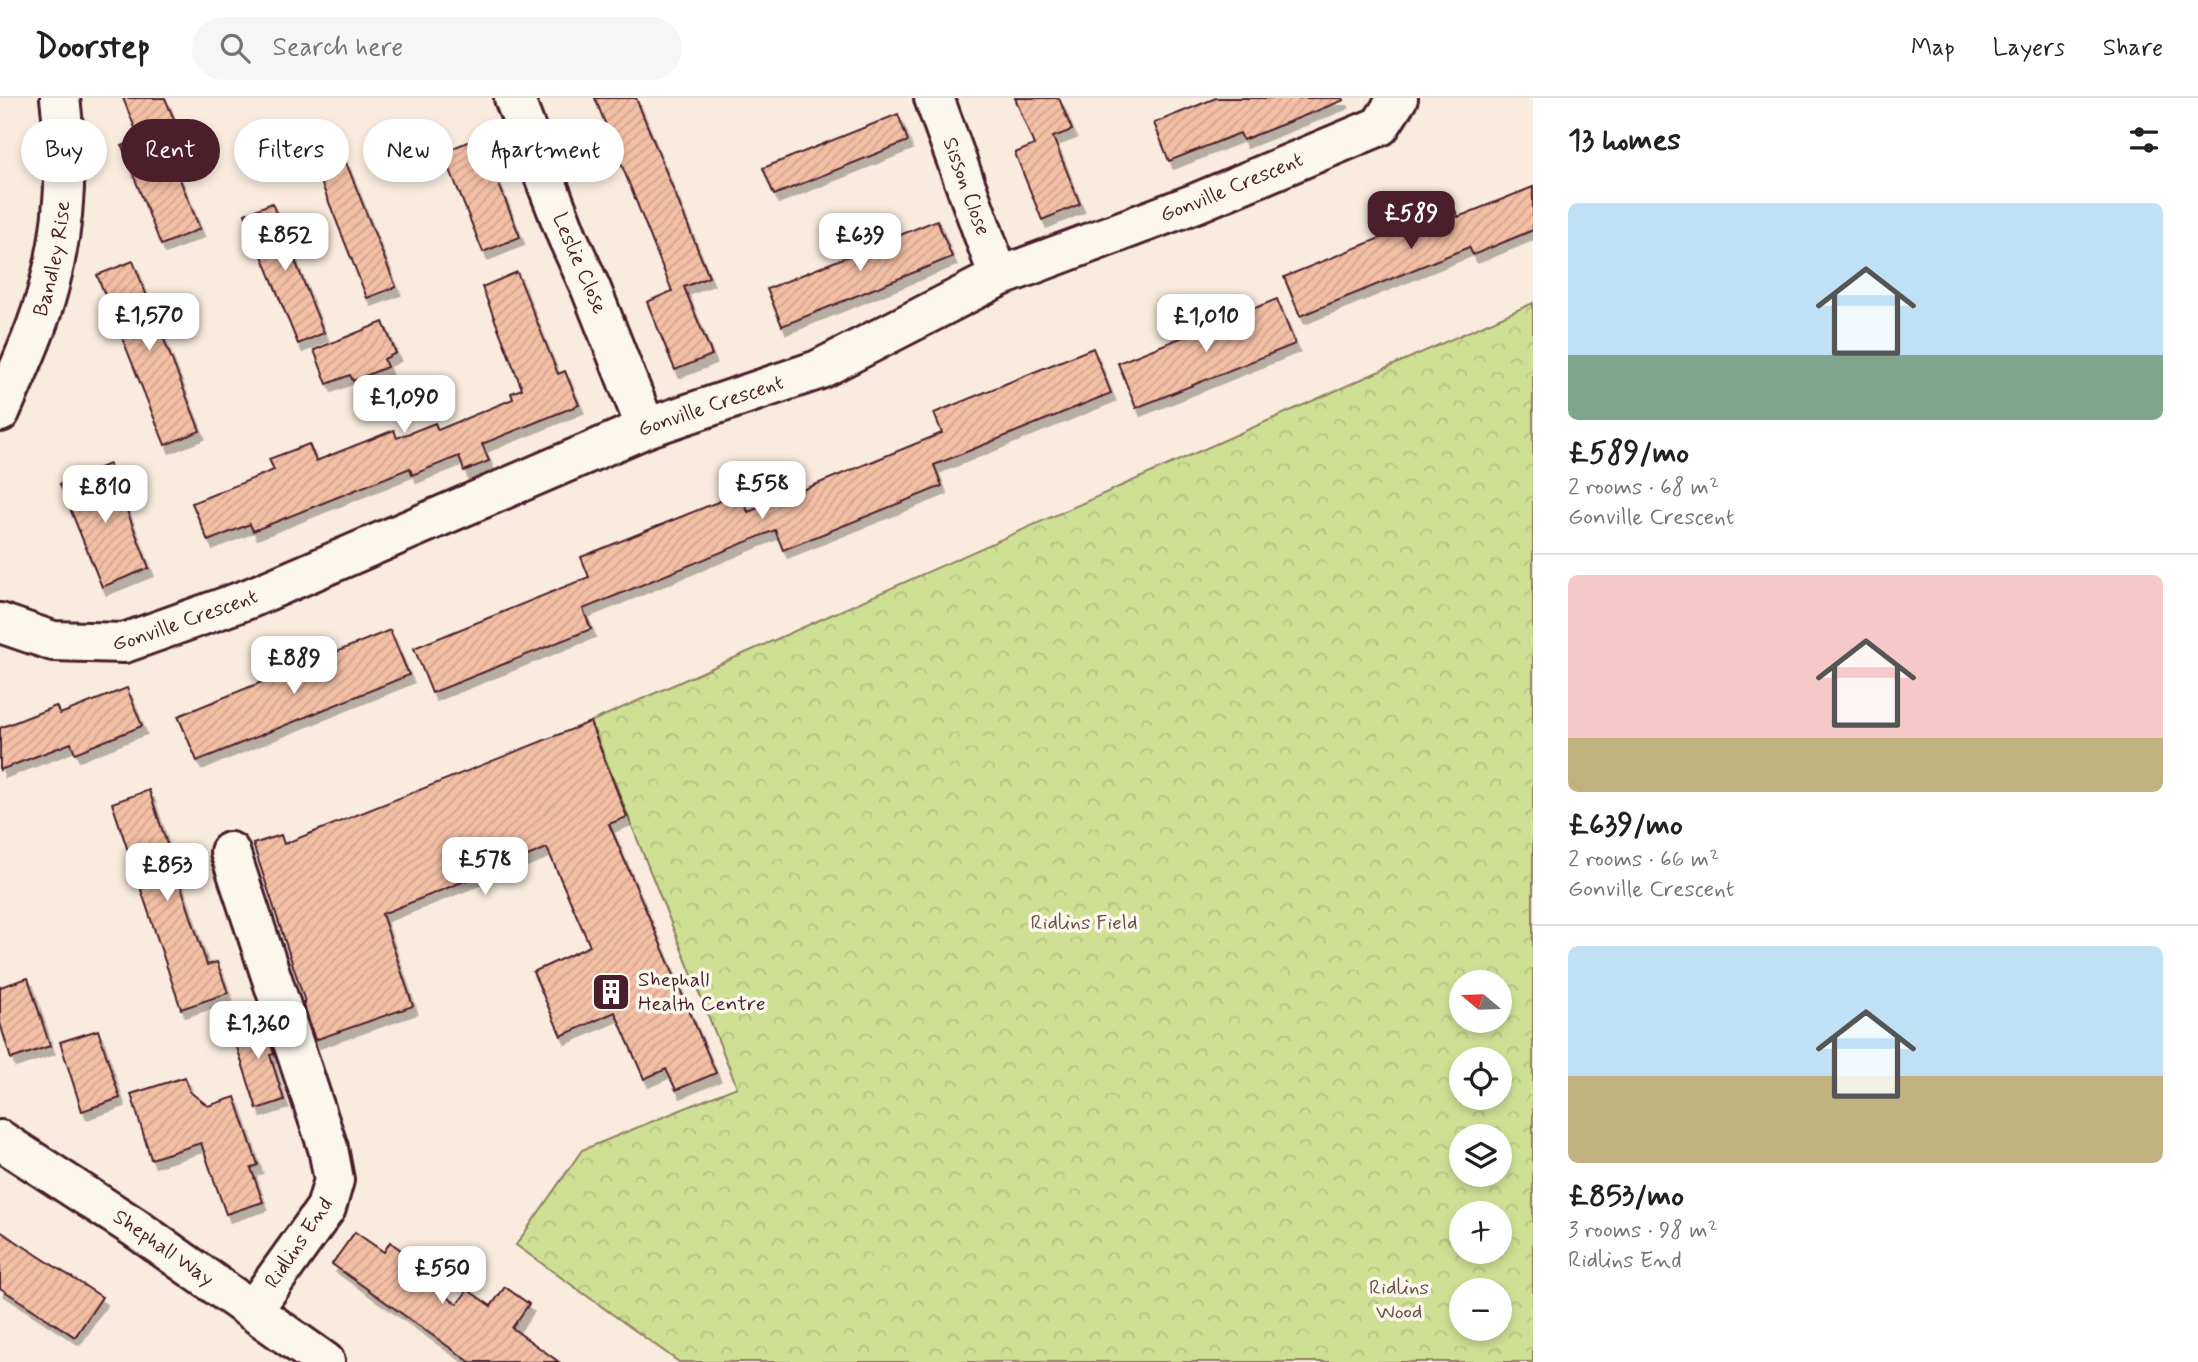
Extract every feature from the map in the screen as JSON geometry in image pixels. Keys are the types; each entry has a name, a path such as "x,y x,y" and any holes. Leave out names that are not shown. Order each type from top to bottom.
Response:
{"street":[{"name":"Bandley Rise","path":"0,412 33,333 49,286 60,228 64,180 64,129 60,98"},
{"name":"Leslie Close","path":"514,98 646,428"},
{"name":"Sisson Close","path":"934,98 999,277"},
{"name":"Gonville Crescent","path":"0,623 53,641 124,643 248,599 646,428 818,370 999,277 1196,203 1380,126 1398,98"},
{"name":"Ridlins End","path":"230,852 328,1148 334,1180 327,1208 253,1310"},
{"name":"Shephall Way","path":"0,1140 134,1227 325,1362"}],"green space":[{"name":"Ridlins Field","path":"1533,303 1533,1362 679,1362 516,1245 582,1150 737,1087 590,722"}],"building":[{"path":"123,98 165,98 174,119 131,119"},
{"path":"595,98 636,98 709,277 684,287 712,355 675,370 647,302 672,291 624,171 624,119 603,119"},
{"path":"1015,98 1059,98 1072,130 1053,137 1080,204 1042,220 1015,153 1034,145"},
{"path":"1216,98 1344,100 1243,140 1240,133 1169,161 1154,123"},
{"path":"898,114 908,141 774,195 763,168"},
{"path":"467,142 467,182 498,182 520,237 483,252 453,177 453,148"},
{"path":"349,170 396,287 367,298 321,182 349,182"},
{"path":"136,182 181,182 200,229 161,245"},
{"path":"1533,187 1533,230 1473,255 1469,247 1300,316 1284,277 1454,208 1458,217"},
{"path":"272,203 324,333 298,344 245,214"},
{"path":"937,220 952,257 782,326 767,289"},
{"path":"133,261 200,431 165,445 97,275"},
{"path":"517,272 558,374 565,371 579,405 482,444 489,461 464,471 459,456 412,475 410,468 253,531 250,524 208,541 192,503 274,470 269,459 309,444 316,461 394,430 397,438 435,423 438,430 513,399 511,393 522,389 482,287"},
{"path":"1277,299 1295,344 1136,408 1118,363"},
{"path":"383,322 396,353 384,359 387,367 353,381 350,375 327,384 314,350"},
{"path":"1093,348 1111,393 934,465 942,486 783,550 775,530 583,609 591,629 432,693 414,648 589,577 581,557 740,493 748,512 871,462 942,433 934,413"},
{"path":"109,464 149,568 102,587 60,484"},
{"path":"390,630 409,675 197,761 178,716"},
{"path":"127,688 142,726 75,753 71,743 0,770 0,728 56,706 60,714"},
{"path":"590,722 627,817 609,824 716,1073 676,1090 666,1069 644,1079 615,1012 561,1036 533,972 590,946 547,848 382,914 413,1006 315,1040 253,844 281,835 284,844"},
{"path":"149,790 207,965 217,962 228,993 181,1009 112,803"},
{"path":"28,978 50,1046 11,1059 0,1023 0,987"},
{"path":"261,1016 274,1054 270,1055 284,1100 257,1109 230,1026"},
{"path":"98,1030 120,1098 82,1111 60,1042"},
{"path":"185,1077 190,1092 208,1106 235,1097 258,1165 251,1168 263,1202 226,1214 201,1143 151,1159 131,1094"},
{"path":"0,1231 102,1297 75,1337 0,1288"},
{"path":"355,1232 384,1252 390,1242 413,1259 406,1268 457,1304 468,1290 491,1306 505,1287 529,1304 512,1328 559,1362 470,1362 332,1264"}],"place":[{"name":"Shephall Health Centre","path":"611,992"}],"park label":[{"name":"Ridlins Wood","path":"1399,1300"}]}
